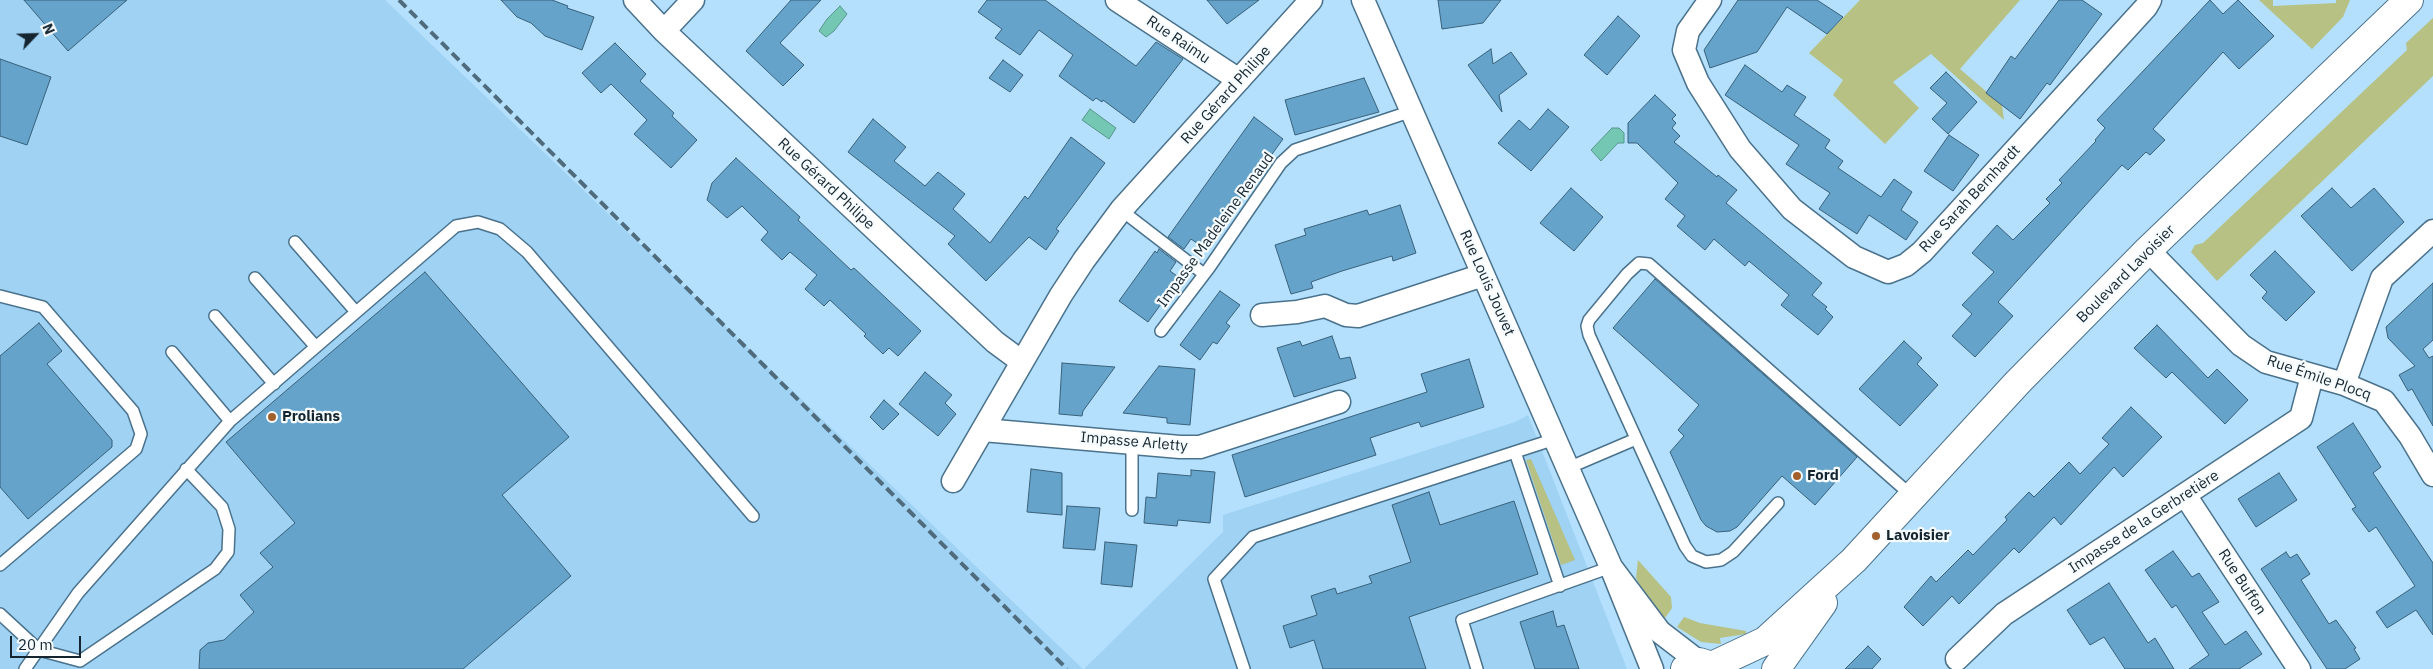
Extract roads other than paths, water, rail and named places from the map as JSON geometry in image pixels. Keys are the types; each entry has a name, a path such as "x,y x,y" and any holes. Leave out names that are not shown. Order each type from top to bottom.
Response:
{"main road":[{"name":"Boulevard Lavoisier","path":"1705,666 1765,640 1854,560 2018,382 2148,250 2409,0"},
{"name":"Boulevard Lavoisier","path":"1776,669 1854,560"}],"street":[{"name":"Rue Gérard Philipe","path":"635,0 664,31 981,328 1022,362"},
{"path":"664,31 693,0"},
{"name":"Rue Raimu","path":"1116,0 1239,80"},
{"name":"Rue Gérard Philipe","path":"954,481 1079,267 1121,210 1311,0"},
{"name":"Rue Louis Jouvet","path":"1363,0 1611,567 1652,669"},
{"name":"Rue Sarah Bernhardt","path":"1710,0 1688,31 1684,50 1698,83 1740,149 1792,209 1854,257 1888,272 1906,265 1922,252 2146,7 2150,0"},
{"path":"2344,384 2382,278 2433,232"},
{"name":"Rue Émile Plocq","path":"2148,250 2241,345 2266,362 2344,384 2384,401 2410,436 2433,475"},
{"path":"1262,315 1298,312 1325,306 1346,315 1358,316 1483,275"},
{"name":"Impasse de la Gerbretière","path":"1957,659 2004,614 2301,418 2312,376"},
{"name":"Impasse Arletty","path":"983,430 1132,441 1180,447 1200,447 1339,402"},
{"name":"Rue Buffon","path":"2185,495 2291,666"},
{"name":"Rue Louis Jouvet","path":"1611,567 1660,632 1705,666"}],"lane":[{"name":"Impasse Madeleine Renaud","path":"1161,331 1204,274 1281,162 1295,150 1412,111"},
{"path":"1121,210 1204,274"},
{"path":"25,669 78,594 230,421 456,226 478,222 500,230 527,252 753,516"},
{"path":"295,242 356,312"},
{"path":"1778,503 1733,552 1721,560 1706,562 1692,556 1685,546 1589,335 1587,326 1589,320 1626,274 1639,263 1649,264 1912,496"},
{"path":"255,278 316,347"},
{"path":"0,296 42,307 133,412 141,434 136,449 0,565"},
{"path":"214,316 274,384"},
{"path":"172,352 230,421"},
{"path":"1244,669 1214,579 1253,537 1555,439"},
{"path":"1568,468 1636,439"},
{"path":"1132,441 1132,510"},
{"path":"1515,452 1560,586"},
{"path":"0,614 39,650 83,665 215,569 228,552 229,529 222,507 186,469"},
{"path":"1478,669 1462,620 1611,567"}],"railway":[{"path":"399,0 1067,669"}],"place":[{"name":"Prolians","path":"272,417"},
{"name":"Ford","path":"1797,476"},
{"name":"Lavoisier","path":"1876,536"}]}
